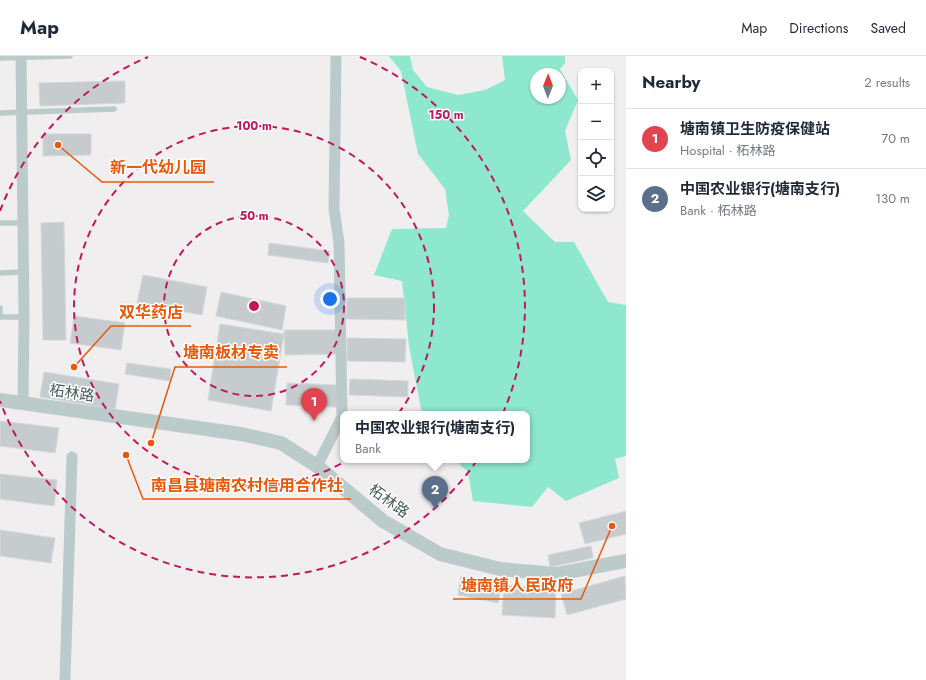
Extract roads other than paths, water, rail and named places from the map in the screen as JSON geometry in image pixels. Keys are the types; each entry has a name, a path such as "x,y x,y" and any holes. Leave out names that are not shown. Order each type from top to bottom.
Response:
{"street":[{"path":"336,56 334,209 339,243 342,411"},
{"path":"21,57 24,317 23,403"},
{"name":"柘林路","path":"0,400 241,434 281,443 317,466 383,521 440,554 500,570 557,574 626,560"},
{"path":"317,466 340,421"},
{"path":"65,680 72,457"}],"lane":[{"path":"0,58 70,56"},
{"path":"0,113 114,109"},
{"path":"0,223 23,223"},
{"path":"0,273 23,272"},
{"path":"0,308 0,317 24,317"}],"place":[{"name":"新一代幼儿园","path":"58,145"},
{"name":"双华药店","path":"74,367"},
{"name":"塘南镇卫生防疫保健站","path":"314,421"},
{"name":"塘南板材专卖","path":"151,443"},
{"name":"南昌县瑭南农村信用合作社","path":"126,455"},
{"name":"中国农业银行(塘南支行)","path":"435,509"},
{"name":"塘南镇人民政府","path":"612,526"}]}
